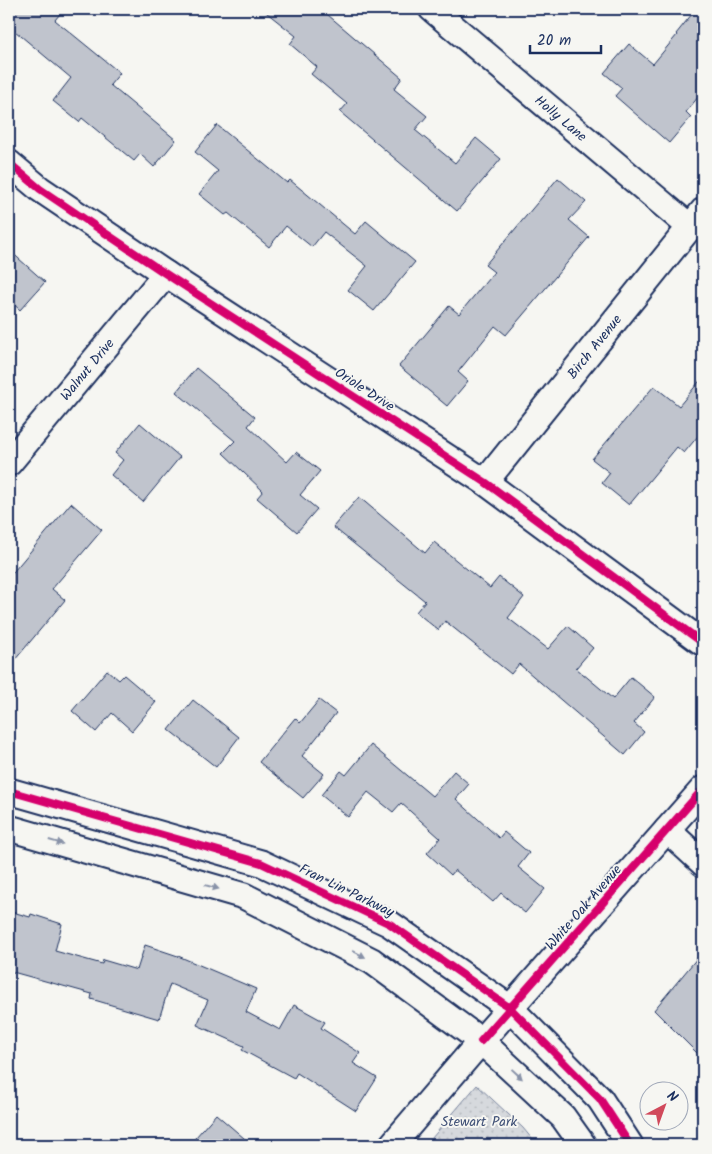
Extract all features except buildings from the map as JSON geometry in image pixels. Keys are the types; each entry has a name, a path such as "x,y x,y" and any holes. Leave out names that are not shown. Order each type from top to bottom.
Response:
{"street":[{"name":"Holly Lane","path":"432,9 697,219"},
{"name":"Oriole Drive","path":"9,163 40,189 166,274 485,482 703,643"},
{"name":"Birch Avenue","path":"485,482 697,219"},
{"name":"Walnut Drive","path":"9,463 166,274"},
{"name":"White Oak Avenue","path":"392,1145 703,789"},
{"name":"Fran Lin Parkway","path":"9,790 261,863 390,924 510,1008 600,1099 630,1145"},
{"path":"9,828 244,896 372,961 481,1041 563,1117 583,1145"},
{"path":"667,830 703,863"}],"green space":[{"name":"Stewart Park","path":"477,1085 523,1128 537,1145 426,1145"}],"cycle path":[{"path":"9,163 40,189 166,274 485,482 703,643"},
{"path":"481,1041 703,789"},
{"path":"9,791 261,863 390,924 510,1008 600,1099 630,1145"}]}
